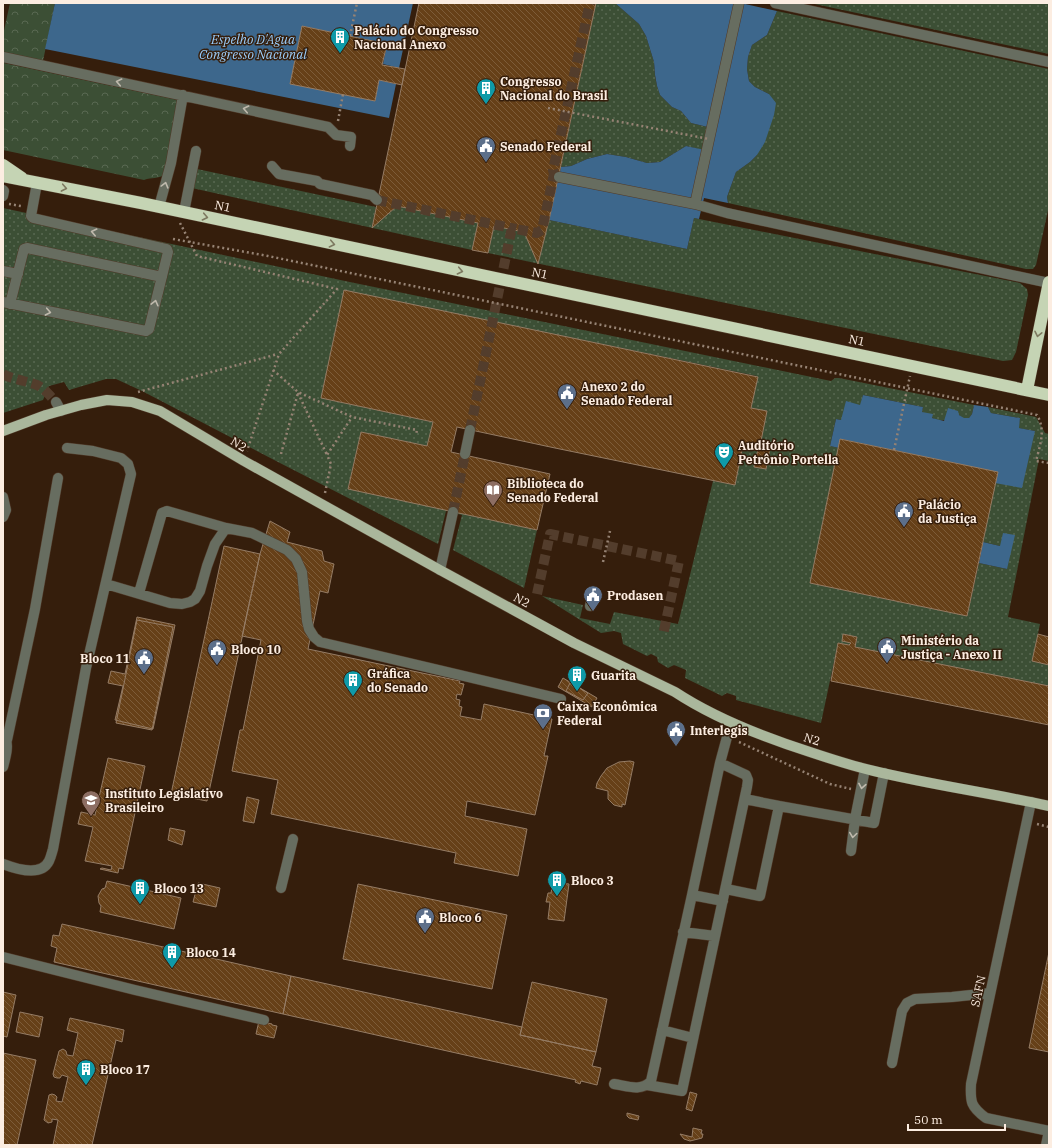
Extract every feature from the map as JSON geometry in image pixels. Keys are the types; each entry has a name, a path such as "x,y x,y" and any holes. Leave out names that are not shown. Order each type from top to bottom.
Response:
{"highway":[{"path":"3,165 32,182"},
{"name":"N1","path":"3,176 179,211 1049,395"},
{"path":"1027,390 1049,283"}],"main road":[{"name":"N2","path":"3,431 81,405 107,400 132,402 160,411 244,461 440,570 574,643 675,692 730,722 794,747 865,769 1049,806"}],"street":[{"path":"695,204 739,3"},
{"path":"775,3 1049,62"},
{"path":"3,57 328,127 336,135 351,137 350,146"},
{"path":"159,207 167,180 183,96"},
{"path":"179,211 196,151"},
{"path":"272,166 279,174 317,181 320,184 372,195 377,200"},
{"path":"558,177 695,204 727,213 1049,283"},
{"path":"32,182 31,216 33,218 167,249 168,252 162,277 149,329 146,331 7,303 18,274 24,249 27,248 162,277"},
{"path":"3,190 3,196"},
{"path":"3,271 18,274"},
{"path":"56,402 62,411"},
{"path":"465,454 470,430"},
{"path":"3,864 24,870 37,870 44,867 49,861 53,849 86,668 131,474 128,464 121,458 93,451 67,448"},
{"path":"3,767 7,751 5,736 33,616 58,478"},
{"path":"3,498 6,510 3,517"},
{"path":"139,593 162,513 167,511 226,528 252,533 287,550 296,559 302,572 309,629 314,637 320,642 561,699"},
{"path":"440,570 453,512"},
{"path":"106,584 170,603 182,604 190,602 195,599 200,591 206,566 215,544 226,528"},
{"path":"590,606 593,593"},
{"path":"614,1084 642,1088 651,1081 720,763 727,737"},
{"path":"647,1085 682,1091 748,780 746,775 720,763"},
{"path":"851,851 855,819 865,769"},
{"path":"745,799 874,823 884,773"},
{"name":"SAFN","path":"1031,802 971,1084 971,1098 978,1112 986,1118 1049,1131"},
{"path":"726,889 760,896 780,806"},
{"path":"281,888 293,839"},
{"path":"692,895 723,901"},
{"path":"684,932 715,936"},
{"path":"3,957 134,990 264,1020"},
{"path":"892,1063 902,1011 907,1003 915,999 990,993"},
{"path":"662,1030 693,1038"},
{"path":"1046,1145 1049,1131"}],"path":[{"path":"350,36 357,3"},
{"path":"340,109 343,94"},
{"path":"548,108 709,139"},
{"path":"3,203 32,209"},
{"path":"179,211 190,243 197,256 337,289 278,354 244,461"},
{"path":"168,238 268,256 1037,416 1040,420 1042,435 1036,461 1049,463"},
{"path":"136,392 278,354"},
{"path":"894,450 913,366"},
{"path":"273,370 298,392 352,416 417,430 416,435"},
{"path":"281,454 298,392"},
{"path":"298,392 331,464 323,505"},
{"path":"327,455 352,416"},
{"path":"603,562 610,531"},
{"path":"739,742 830,784 861,791"}],"green space":[{"path":"10,3 55,3 43,61 3,52 3,35"},
{"path":"596,3 615,3 639,24 646,36 654,62 655,76 660,95 672,107 681,111 691,123 716,129 711,152 686,146 660,162 647,163 626,157 607,154 587,159 571,166 561,167"},
{"path":"810,3 1049,3 1049,54"},
{"path":"777,11 1049,69 1049,206 1036,265 1033,269 1026,269 728,203 727,197 736,172 757,155 769,94 755,87 749,81 747,69 748,57 752,45 767,35"},
{"path":"4,63 178,100 164,175 144,180 3,150"},
{"path":"197,169 376,207 372,227 397,206 478,223 472,250 192,188"},
{"path":"3,208 345,281 831,381 835,378 839,378 974,405 972,414 969,418 963,418 959,415 940,420 932,418 922,412 923,407 863,395 861,405 841,420 836,419 830,446 839,448 810,583 967,616 979,563 1007,569 1000,546 983,542 995,483 1035,431 1018,428 1020,418 991,413 988,407 1036,417 1045,433 1049,434 1049,461 1039,459 1008,617 1040,624 1032,661 1049,665 1049,686 855,647 857,637 844,634 843,640 851,643 849,645 838,643 821,723 736,700 736,696 727,693 722,696 685,678 686,670 674,665 668,668 658,662 657,657 651,654 647,656 623,644 621,633 614,631 601,633 542,596 583,605 580,618 610,624 614,612 678,624 713,481 735,485 743,445 758,449 754,467 766,469 771,443 761,441 767,411 751,408 757,376 344,291 321,398 433,422 427,446 361,432 348,488 537,530 524,588 453,550 462,515 446,511 438,544 116,379 106,379 69,390 64,382 49,386 43,400 3,413"},
{"path":"694,218 1020,283 1027,289 1028,295 1016,352 1012,360 1003,361 488,253 494,226 524,232 538,263 549,220 687,249"}],"water":[{"name":"Espelho D'Agua Congresso Nacional","path":"55,3 413,3 399,68 383,64 387,44 302,26 375,101 379,80 396,84 389,118 45,49"},
{"path":"615,3 745,3 777,11 767,35 752,45 748,57 747,69 749,81 755,87 769,94 776,103 774,115 765,142 757,155 736,172 727,197 728,203 704,198 699,219 694,218 687,249 549,220 561,167 571,166 587,159 607,154 626,157 647,163 660,162 686,146 710,151 716,129 691,123 681,111 672,107 660,95 655,75 654,62 646,36 639,24"},
{"path":"863,395 923,407 922,412 933,414 932,418 944,421 948,408 958,411 959,415 964,418 969,418 972,414 974,405 988,407 991,413 1020,418 1019,428 1035,431 1022,488 995,483 997,472 841,439 839,448 830,446 836,419 841,420 846,401 860,405"},
{"path":"1003,533 1015,535 1007,569 979,563 983,542 1000,546"}],"building":[{"name":"Congresso Nacional do Brasil","path":"419,3 596,3 538,264 524,232 494,226 488,253 472,250 478,223 397,206 372,228"},
{"name":"Palácio do Congresso Nacional Anexo","path":"302,26 387,44 382,65 405,69 402,85 379,80 375,101 290,84"},
{"name":"Anexo 2 do Senado Federal","path":"344,290 758,377 751,408 767,411 761,441 771,443 766,469 754,467 758,449 743,445 735,485 457,427 451,452 550,474 537,530 348,489 361,432 427,446 433,422 321,398"},
{"name":"Palácio da Justiça","path":"840,439 998,472 967,616 810,583"},
{"name":"Gráfica do Senado","path":"270,521 290,532 287,542 322,551 324,561 334,564 328,593 320,591 308,649 460,681 459,683 464,684 461,695 457,694 456,699 460,700 459,706 462,707 460,716 481,720 484,704 552,719 544,756 548,756 535,815 467,801 465,816 527,829 518,876 454,863 456,853 271,814 278,780 232,771 240,730 243,730 261,640 242,636 260,554"},
{"name":"Bloco 10","path":"224,546 260,554 207,801 171,794"},
{"name":"Bloco 11","path":"137,617 175,625 153,729 115,720 123,686 108,683 111,671 125,674"},
{"name":"Bloco 11","path":"137,620 173,627 152,730 116,723"},
{"name":"Ministério da Justiça - Anexo II","path":"843,634 857,637 855,647 1049,686 1049,725 831,681 838,643 849,645 851,643 842,641"},
{"path":"1038,634 1049,637 1049,665 1032,661"},
{"path":"563,678 597,698 592,707 558,687"},
{"name":"Guarita","path":"570,683 588,693 583,700 566,691"},
{"path":"108,758 145,766 123,869 119,868 118,873 100,869 111,870 112,866 85,861 93,827 78,824 81,812 95,815"},
{"path":"619,762 634,762 625,805 622,804 622,807 614,805 608,799 608,791 596,788 597,783 607,768"},
{"path":"247,797 259,800 254,823 243,821"},
{"path":"170,828 185,831 182,845 168,840"},
{"name":"Bloco 13","path":"107,881 181,898 174,929 100,912 101,906 98,896 102,889 105,888"},
{"name":"Bloco 3","path":"553,882 569,884 564,921 548,919 550,902 546,902 548,893 551,893"},
{"path":"198,883 220,888 216,907 193,902"},
{"name":"Bloco 6","path":"358,884 507,915 492,989 343,959"},
{"name":"Bloco 14","path":"62,924 291,976 283,1014 54,962 57,948 51,946 53,935 59,936"},
{"path":"1049,952 1049,1052 1029,1048"},
{"path":"291,976 522,1027 520,1035 596,1052 592,1066 601,1068 597,1085 581,1081 580,1084 575,1082 576,1080 283,1014"},
{"path":"532,982 607,999 596,1052 520,1035"},
{"path":"3,992 16,995 7,1037 3,1036"},
{"path":"20,1012 43,1017 39,1037 16,1032"},
{"name":"Bloco 17","path":"70,1018 124,1030 122,1042 116,1040 92,1145 53,1145 58,1120 52,1119 52,1122 48,1123 44,1120 49,1095 55,1095 57,1097 56,1101 62,1102 68,1077 62,1075 60,1078 57,1078 54,1077 53,1074 59,1051 63,1049 66,1051 67,1055 73,1056 78,1033 67,1030"},
{"path":"259,1021 277,1026 274,1038 256,1034"},
{"path":"3,1053 36,1060 17,1145 3,1145"},
{"path":"690,1092 697,1094 692,1111 686,1109"},
{"path":"627,1113 639,1116 638,1120 629,1118"},
{"path":"693,1128 702,1130 702,1138 690,1141 684,1139 680,1134 692,1137"}],"tunnel":[{"path":"559,177 554,174 553,170 590,3"},
{"path":"470,430 511,232 516,229 537,233 542,230 554,174"},
{"path":"377,200 516,229"},
{"path":"3,374 40,386 56,402"},
{"path":"453,512 465,454"},
{"path":"537,594 550,534 679,561 663,635"}],"place":[{"name":"Palácio do Congresso Nacional Anexo","path":"340,54"},
{"name":"Congresso Nacional do Brasil","path":"486,105"},
{"name":"Senado Federal","path":"486,163"},
{"name":"Anexo 2 do Senado Federal","path":"567,410"},
{"name":"Auditório Petrônio Portella","path":"724,469"},
{"name":"Biblioteca do Senado Federal","path":"493,507"},
{"name":"Palácio da Justiça","path":"904,528"},
{"name":"Prodasen","path":"593,612"},
{"name":"Ministério da Justiça - Anexo II","path":"887,664"},
{"name":"Bloco 10","path":"217,666"},
{"name":"Bloco 11","path":"144,675"},
{"name":"Guarita","path":"577,692"},
{"name":"Gráfica do Senado","path":"353,697"},
{"name":"Caixa Econômica Federal","path":"543,730"},
{"name":"Interlegis","path":"676,747"},
{"name":"Instituto Legislativo Brasileiro","path":"91,817"},
{"name":"Bloco 3","path":"557,897"},
{"name":"Bloco 13","path":"140,905"},
{"name":"Bloco 6","path":"425,934"},
{"name":"Bloco 14","path":"172,969"},
{"name":"Bloco 17","path":"86,1086"}]}
